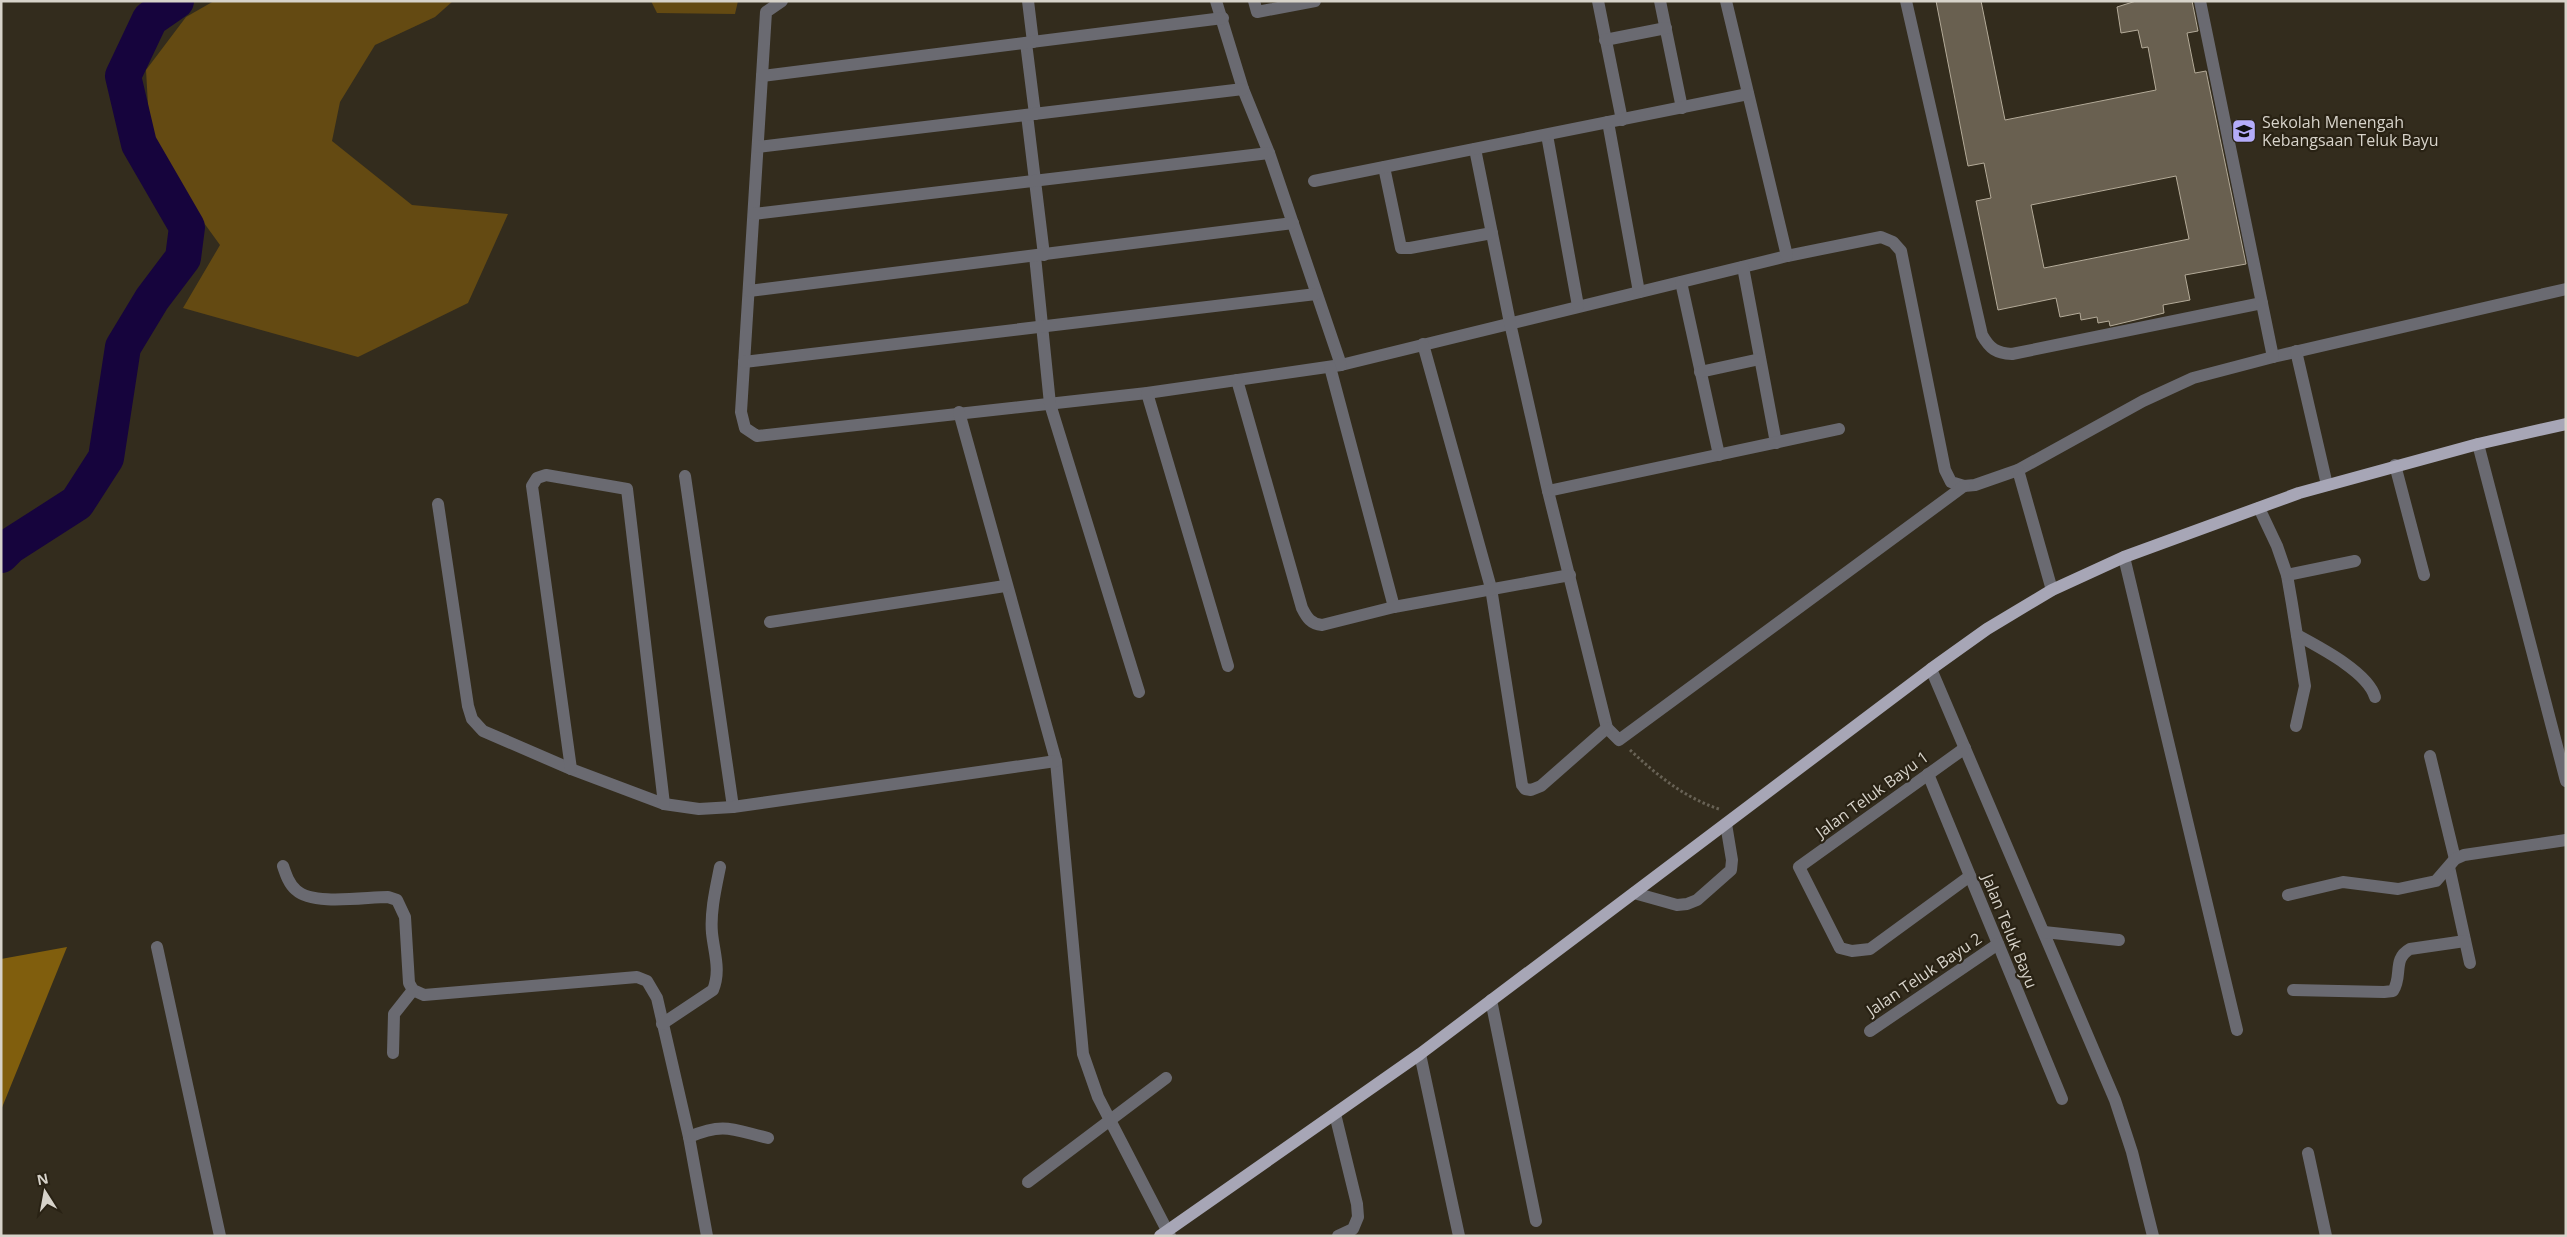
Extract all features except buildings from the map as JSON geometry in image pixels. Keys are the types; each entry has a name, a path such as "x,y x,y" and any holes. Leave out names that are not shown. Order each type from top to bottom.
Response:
{"main road":[{"path":"1166,1234 1420,1054 1931,669 1987,629 2052,590 2124,557 2327,485 2395,465 2566,424"}],"street":[{"path":"782,1 766,12 741,412 745,428 757,436 959,412 1050,404 1335,366 1787,256 1881,237 1893,242 1901,251 1945,470 1952,482 1964,486"},
{"path":"1028,1 1041,328 1050,404 1140,692"},
{"path":"1216,1 1223,18 1243,89 1269,153 1316,294 1394,606"},
{"path":"1256,6 1314,1"},
{"path":"1598,1 1622,120"},
{"path":"1660,1 1682,108"},
{"path":"1726,1 1787,256"},
{"path":"1906,1 1982,336 1989,347 2000,353 2012,354 2262,303"},
{"path":"2200,1 2273,357"},
{"path":"762,76 1223,18"},
{"path":"1606,40 1666,28"},
{"path":"758,147 1243,89"},
{"path":"1314,182 1748,94"},
{"path":"1608,122 1639,292"},
{"path":"1547,135 1578,306"},
{"path":"1475,149 1510,323 1548,491 1607,728 1620,740 1964,486 2018,470 2168,388 2193,378 2296,351 2566,289"},
{"path":"754,214 1269,153"},
{"path":"1384,168 1401,248 1492,233"},
{"path":"749,291 1293,223"},
{"path":"1743,267 1776,443"},
{"path":"1680,282 1719,455"},
{"path":"744,362 1316,294"},
{"path":"1423,344 1492,588 1522,784 1525,789 1531,790 1540,786 1607,728"},
{"path":"2296,351 2327,485"},
{"path":"1700,372 1760,359"},
{"path":"1237,380 1307,617 1314,624 1322,624 1394,606 1570,575"},
{"path":"1147,392 1228,666"},
{"path":"959,412 1005,586 1056,761 1083,1054 1088,1075 1166,1234"},
{"path":"1548,491 1839,429"},
{"path":"2478,444 2566,781"},
{"path":"2395,465 2424,575"},
{"path":"2018,470 2052,590"},
{"path":"571,769 532,486 537,478 546,475 627,488 664,804"},
{"path":"686,476 733,807"},
{"path":"438,504 468,706 472,719 483,731 571,769 664,804 699,809 733,807 1056,761"},
{"path":"2259,508 2277,546 2287,576 2305,686 2296,726"},
{"path":"2124,557 2237,1030"},
{"path":"2287,576 2355,561"},
{"path":"770,622 1005,586"},
{"path":"2297,635 2330,653 2352,670 2371,687 2375,697"},
{"path":"1931,669 2115,1100 2132,1152 2153,1236"},
{"name":"Jalan Teluk Bayu 1","path":"1965,748 1799,867 1840,948 1852,951 1870,949 1970,876"},
{"path":"2430,756 2470,963"},
{"name":"Jalan Teluk Bayu","path":"1928,774 2062,1099"},
{"path":"1634,893 1676,905 1697,900 1731,870 1731,820"},
{"path":"2288,896 2343,882 2398,889 2436,881 2452,863 2464,856 2566,840"},
{"path":"283,866 289,881 296,891 308,897 321,899 388,897 396,900 405,917 409,983 413,990 424,995 637,977 647,981 653,988 690,1137 707,1236"},
{"path":"662,1024 713,990 717,981 716,956 711,931 720,867"},
{"path":"2044,932 2119,940"},
{"path":"2294,990 2393,991 2398,983 2398,962 2403,953 2410,949 2465,941"},
{"name":"Jalan Teluk Bayu 2","path":"1870,1031 1998,944"},
{"path":"157,947 220,1236"},
{"path":"393,1053 394,1014 413,990"},
{"path":"1491,1000 1536,1221"},
{"path":"1420,1054 1459,1236"},
{"path":"1028,1182 1108,1119 1166,1078"},
{"path":"1335,1114 1357,1204 1358,1217 1353,1229 1338,1236"},
{"path":"690,1137 714,1128 733,1129 768,1138"},
{"path":"2308,1153 2326,1236"}],"path":[{"path":"1620,740 1658,776 1684,795 1731,820"}],"shaded area":[{"path":"214,1 453,1 435,17 375,45 340,102 332,141 412,205 508,214 468,303 358,357 183,308 220,245 183,194 150,140 146,70 186,17"},
{"path":"651,1 738,1 735,14 657,13"},
{"path":"67,947 1,1110 1,959"}],"waterway":[{"path":"1,555 10,546 77,503 106,458 123,347 152,299 183,258 187,227 139,144 123,76 150,19 176,1"}],"place":[{"name":"Sekolah Menengah Kebangsaan Teluk Bayu","path":"2244,131"}]}
